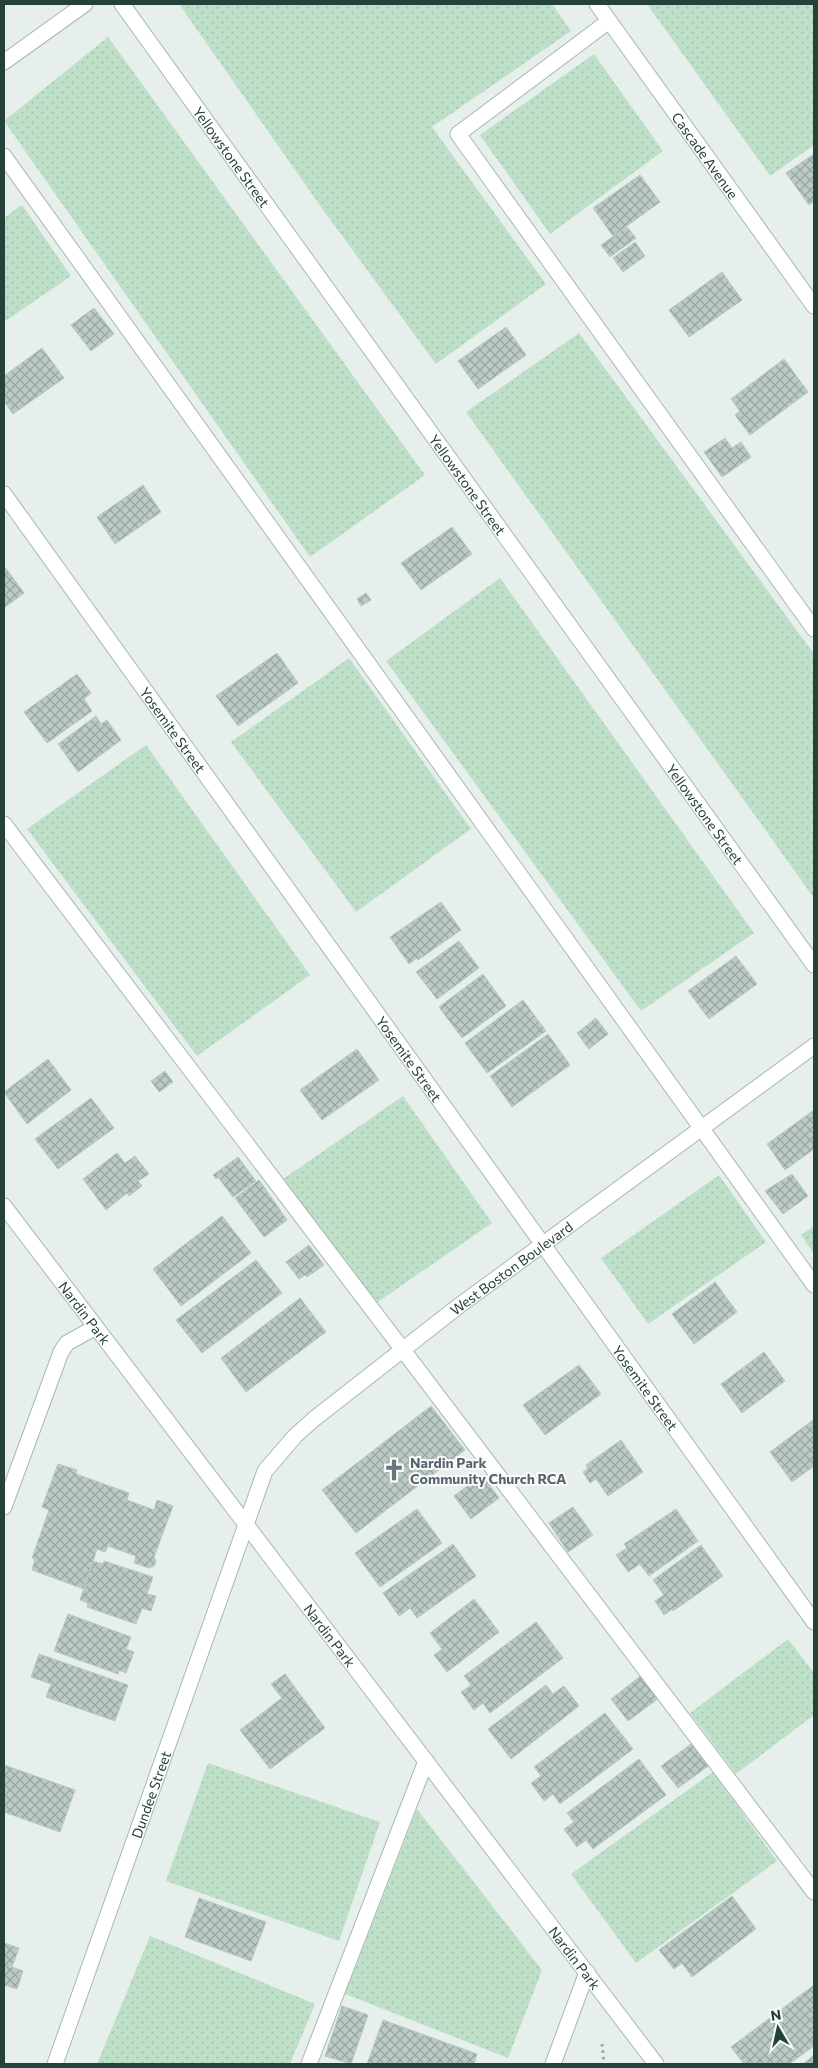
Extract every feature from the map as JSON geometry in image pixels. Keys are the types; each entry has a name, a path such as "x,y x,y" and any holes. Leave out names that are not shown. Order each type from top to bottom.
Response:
{"street":[{"path":"4,62 85,4"},
{"name":"Yellowstone Street","path":"122,4 814,965"},
{"name":"Cascade Avenue","path":"597,4 814,306"},
{"path":"609,22 458,134 814,629"},
{"path":"4,156 814,1285"},
{"name":"Yosemite Street","path":"4,494 814,1622"},
{"path":"4,824 814,1892"},
{"name":"West Boston Boulevard","path":"246,1524 265,1470 294,1436 314,1419 543,1244 814,1046"},
{"name":"Nardin Park","path":"4,1206 656,2064"},
{"path":"4,1507 61,1352 67,1343 96,1327"},
{"name":"Dundee Street","path":"55,2064 246,1524"},
{"path":"309,2064 426,1761"},
{"path":"553,2064 587,1972"}],"path":[{"path":"602,2044 604,2064"}],"green space":[{"path":"179,4 552,4 571,31 432,127 546,284 436,364 321,207"},
{"path":"647,4 814,4 814,145 770,176"},
{"path":"108,37 425,475 310,557 4,121"},
{"path":"594,54 663,151 550,234 480,135"},
{"path":"22,205 71,276 4,322 4,218"},
{"path":"579,333 814,654 814,898 466,412"},
{"path":"500,578 754,933 641,1011 386,661"},
{"path":"349,658 471,829 356,912 231,742"},
{"path":"146,745 310,975 197,1056 27,829"},
{"path":"403,1096 492,1223 372,1306 283,1179"},
{"path":"719,1175 766,1242 648,1324 601,1258"},
{"path":"814,1226 814,1254 801,1235"},
{"path":"788,1639 814,1673 814,1715 736,1774 690,1713"},
{"path":"208,1763 380,1822 339,1941 166,1881"},
{"path":"713,1772 777,1861 636,1963 571,1874"},
{"path":"417,1809 542,1970 508,2058 345,1994"},
{"path":"150,1936 315,2004 290,2064 97,2064"}],"building":[{"path":"814,154 814,201 809,205 786,173"},
{"path":"640,175 660,202 613,236 593,208"},
{"path":"627,227 636,238 610,257 601,245"},
{"path":"635,242 645,256 623,272 613,258"},
{"path":"722,272 742,300 689,337 669,310"},
{"path":"94,308 114,334 91,351 71,325"},
{"path":"506,327 526,355 478,389 458,361"},
{"path":"42,348 64,378 13,414 4,401 4,376"},
{"path":"784,359 808,392 750,435 735,415 740,411 731,399"},
{"path":"725,438 732,448 741,442 751,457 722,477 704,452"},
{"path":"143,485 161,512 115,544 97,517"},
{"path":"452,527 472,554 421,590 401,563"},
{"path":"4,568 24,593 4,608"},
{"path":"366,593 371,600 361,606 357,599"},
{"path":"277,653 298,683 238,726 216,696"},
{"path":"77,674 91,693 84,699 92,711 47,743 24,712"},
{"path":"96,716 101,724 107,720 121,740 78,772 58,744"},
{"path":"441,902 461,930 418,960 417,958 409,964 390,937"},
{"path":"459,941 479,968 437,999 416,972"},
{"path":"736,956 757,984 709,1019 688,991"},
{"path":"483,974 506,1006 462,1038 439,1007"},
{"path":"523,1000 546,1031 487,1073 465,1043"},
{"path":"596,1018 608,1034 589,1049 577,1033"},
{"path":"548,1034 570,1065 512,1107 490,1076"},
{"path":"357,1049 379,1080 322,1120 300,1090"},
{"path":"48,1059 71,1090 27,1124 4,1092"},
{"path":"165,1071 173,1082 159,1092 151,1081"},
{"path":"91,1098 114,1128 58,1169 35,1139"},
{"path":"814,1110 814,1149 785,1170 767,1144"},
{"path":"117,1153 125,1163 135,1156 149,1174 138,1181 142,1186 129,1196 127,1193 106,1210 83,1179"},
{"path":"238,1157 256,1181 233,1197 218,1177 216,1179 213,1175"},
{"path":"792,1174 808,1196 783,1214 765,1191"},
{"path":"259,1180 287,1220 264,1237 235,1198"},
{"path":"222,1216 251,1253 181,1306 153,1269"},
{"path":"309,1245 324,1265 307,1277 305,1275 299,1279 286,1262"},
{"path":"256,1260 282,1293 202,1353 176,1320"},
{"path":"715,1282 737,1312 694,1344 672,1314"},
{"path":"300,1298 326,1332 246,1392 221,1358"},
{"path":"764,1352 785,1381 742,1413 721,1384"},
{"path":"579,1365 601,1394 545,1435 523,1405"},
{"name":"Nardin Park Community Church RCA","path":"431,1406 465,1450 356,1533 322,1490"},
{"path":"813,1420 814,1466 792,1482 770,1452"},
{"path":"621,1440 643,1472 608,1496 596,1479 590,1483 583,1472 588,1468 586,1465"},
{"path":"58,1464 77,1470 76,1474 129,1493 127,1500 154,1510 157,1500 173,1506 154,1557 156,1561 154,1566 149,1568 134,1563 136,1556 108,1546 105,1552 97,1549 84,1589 32,1570 35,1559 32,1558 49,1510 42,1507"},
{"path":"482,1475 499,1498 471,1519 454,1496"},
{"path":"573,1507 593,1535 568,1552 549,1523"},
{"path":"417,1509 442,1543 380,1587 355,1553"},
{"path":"676,1509 698,1541 649,1576 640,1564 628,1572 616,1555 627,1548 624,1544"},
{"path":"453,1544 476,1576 417,1618 410,1608 399,1616 383,1593"},
{"path":"701,1545 723,1576 673,1611 672,1609 664,1615 655,1601 664,1595 653,1580"},
{"path":"93,1561 103,1564 104,1561 153,1577 147,1594 156,1596 151,1611 142,1608 136,1624 87,1607 88,1603 80,1600"},
{"path":"474,1599 499,1632 447,1672 434,1655 442,1649 430,1633"},
{"path":"68,1614 131,1637 126,1649 134,1652 126,1673 119,1670 118,1674 54,1651"},
{"path":"536,1622 563,1658 490,1713 483,1703 474,1710 461,1692 471,1685 464,1676"},
{"path":"39,1654 128,1685 115,1721 46,1697 51,1684 31,1677"},
{"path":"285,1674 325,1728 270,1769 240,1730 282,1698 271,1684"},
{"path":"642,1675 659,1698 628,1721 611,1699"},
{"path":"546,1685 553,1694 564,1686 579,1706 511,1759 488,1729"},
{"path":"605,1713 633,1749 560,1804 553,1794 544,1801 531,1783 541,1776 534,1767"},
{"path":"694,1742 711,1764 678,1788 661,1766"},
{"path":"639,1759 666,1795 593,1849 586,1840 577,1847 564,1829 574,1822 567,1813"},
{"path":"4,1765 75,1790 60,1832 4,1812"},
{"path":"732,1896 756,1929 692,1977 682,1963 674,1969 659,1950"},
{"path":"199,1898 266,1922 251,1961 185,1937"},
{"path":"4,1943 19,1948 12,1967 23,1971 17,1989 4,1985"},
{"path":"814,1985 814,2046 789,2064 744,2064 731,2047"},
{"path":"342,2006 368,2015 351,2064 325,2056"},
{"path":"383,2020 477,2054 474,2064 367,2064"},
{"path":"814,2055 814,2064 803,2064"}],"place":[{"name":"Nardin Park Community Church RCA","path":"394,1470"}]}
